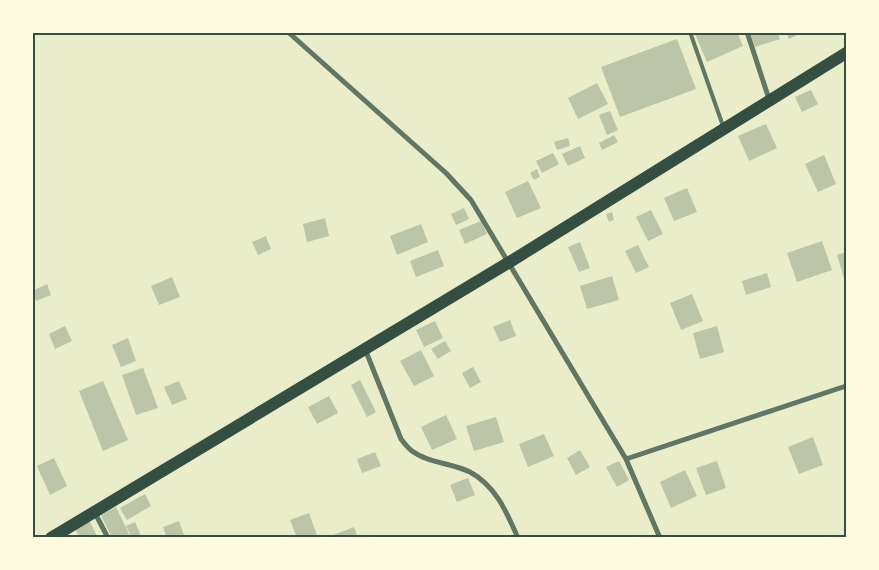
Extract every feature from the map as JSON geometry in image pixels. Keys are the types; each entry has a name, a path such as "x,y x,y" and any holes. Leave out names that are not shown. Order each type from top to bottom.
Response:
{"main road":[{"path":"51,538 508,263 724,128 770,102 846,53"}],"street":[{"path":"288,32 461,187 471,200 626,460 660,538"},
{"path":"747,32 770,102"},
{"path":"365,348 401,439 411,451 471,472 490,487 505,508 518,538"},
{"path":"626,460 846,386"},
{"path":"94,511 108,538"}],"lane":[{"path":"690,32 724,128"}],"building":[{"path":"694,32 737,32 743,46 707,62"},
{"path":"750,32 778,32 780,39 755,47"},
{"path":"786,32 803,32 789,39"},
{"path":"677,39 696,89 620,117 601,67"},
{"path":"597,83 608,104 578,119 568,98"},
{"path":"811,90 818,104 802,112 795,97"},
{"path":"610,111 618,130 607,135 599,115"},
{"path":"766,124 777,148 749,161 738,136"},
{"path":"614,135 618,142 602,150 599,143"},
{"path":"568,138 570,146 557,150 554,142"},
{"path":"580,146 585,158 568,166 562,154"},
{"path":"553,153 559,164 542,173 536,161"},
{"path":"824,155 836,184 818,192 805,164"},
{"path":"537,169 540,177 534,180 530,173"},
{"path":"528,181 541,208 517,218 505,192"},
{"path":"687,188 697,212 674,221 664,198"},
{"path":"464,208 469,219 456,225 451,214"},
{"path":"651,210 663,234 648,241 636,217"},
{"path":"612,212 614,220 609,222 606,214"},
{"path":"325,218 329,236 307,242 303,224"},
{"path":"481,221 487,234 465,244 459,230"},
{"path":"421,224 428,242 397,255 390,236"},
{"path":"266,236 271,249 258,255 252,242"},
{"path":"822,241 832,270 797,282 787,253"},
{"path":"580,242 590,268 579,272 568,247"},
{"path":"638,245 649,267 636,273 625,251"},
{"path":"438,250 444,266 416,277 410,261"},
{"path":"846,252 846,285 837,255"},
{"path":"767,273 771,287 746,295 742,281"},
{"path":"612,276 619,300 587,309 580,286"},
{"path":"172,277 180,297 159,305 151,286"},
{"path":"47,284 51,295 36,301 32,291"},
{"path":"692,294 703,321 681,330 670,303"},
{"path":"510,320 516,336 500,342 493,327"},
{"path":"435,321 443,338 424,347 416,330"},
{"path":"65,326 72,341 55,349 49,334"},
{"path":"717,326 724,352 700,359 693,333"},
{"path":"128,338 136,361 121,367 112,345"},
{"path":"445,341 451,351 438,359 431,349"},
{"path":"421,350 434,376 414,386 400,361"},
{"path":"473,367 481,382 470,388 462,373"},
{"path":"143,368 158,408 136,415 122,375"},
{"path":"360,380 376,412 367,417 351,385"},
{"path":"103,381 128,440 103,451 79,391"},
{"path":"179,381 187,399 172,405 164,387"},
{"path":"329,396 338,413 317,424 308,407"},
{"path":"446,415 457,439 432,450 421,427"},
{"path":"496,417 504,442 474,451 466,426"},
{"path":"544,434 554,456 528,467 519,444"},
{"path":"813,437 823,465 799,474 788,447"},
{"path":"580,450 590,467 576,475 567,458"},
{"path":"375,452 381,466 362,473 357,459"},
{"path":"54,458 67,486 50,495 37,466"},
{"path":"619,461 629,480 617,487 606,467"},
{"path":"717,461 726,488 706,495 696,468"},
{"path":"685,470 697,496 671,508 660,482"},
{"path":"468,478 475,495 457,502 450,485"},
{"path":"145,494 151,506 127,520 120,508"},
{"path":"116,507 131,538 112,538 101,515"},
{"path":"309,513 318,538 297,538 290,520"},
{"path":"88,518 98,538 80,538 73,526"},
{"path":"179,521 185,538 167,538 163,527"},
{"path":"135,522 142,538 132,538 126,526"},
{"path":"354,527 358,538 328,538 328,537"}]}
